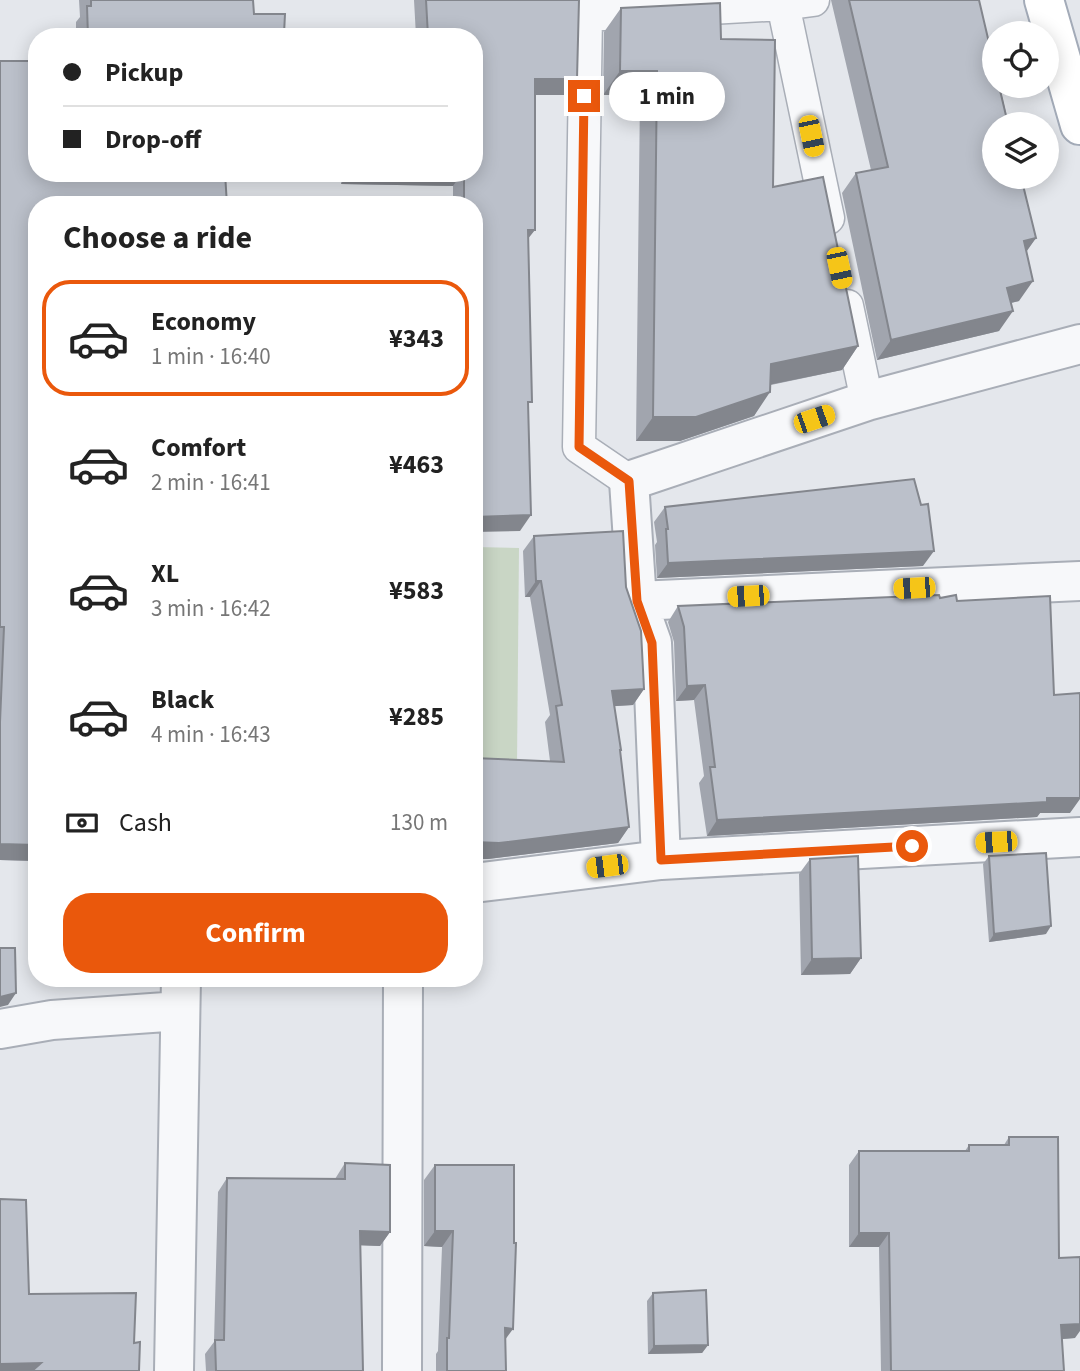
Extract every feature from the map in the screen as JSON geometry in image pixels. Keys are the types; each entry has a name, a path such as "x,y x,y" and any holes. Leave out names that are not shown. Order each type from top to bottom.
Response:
{"main road":[{"path":"1044,0 1080,125"}],"street":[{"path":"661,860 652,643 637,601 629,481 867,401 1080,344"},
{"path":"637,601 1080,581"},
{"path":"483,882 661,860 1080,837"},
{"path":"402,1371 403,987"},
{"path":"0,1029 181,995 174,1371"}],"lane":[{"path":"629,481 579,447 586,15 798,2 838,264 867,401"}],"green space":[{"path":"483,547 519,548 517,764 483,765"}],"building":[{"path":"91,0 253,0 254,14 285,14 284,28 88,28 87,6 91,6"},
{"path":"426,0 579,0 577,79 535,79 535,230 528,230 532,402 528,402 531,515 483,517 483,196 464,196 464,182 483,182 483,28 428,28"},
{"path":"849,0 979,0 984,21 982,98 1002,98 1005,112 982,112 982,189 1024,189 1036,238 1024,241 1033,281 1007,288 1013,311 891,340 856,173 888,167"},
{"path":"720,3 721,39 775,40 773,187 823,177 858,346 771,364 770,392 696,417 653,417 657,71 620,71 621,8"},
{"path":"0,61 28,61 28,182 226,182 226,196 28,196 28,845 0,844 0,722 4,627 0,627"},
{"path":"914,479 921,505 928,504 934,551 668,563 665,507"},
{"path":"623,531 626,587 641,631 644,689 612,691 629,827 499,843 483,842 483,758 564,762 556,706 562,705 541,581 536,581 534,536"},
{"path":"939,595 940,598 956,595 957,601 1050,596 1054,695 1080,693 1080,798 717,820 710,767 715,767 705,685 687,686 684,627 678,606"},
{"path":"1046,853 1051,926 994,934 989,856"},
{"path":"858,856 861,958 812,959 810,859"},
{"path":"0,948 15,948 16,993 0,997"},
{"path":"1009,1137 1058,1137 1059,1258 1080,1257 1080,1324 1061,1325 1064,1371 891,1371 889,1233 859,1233 859,1151 969,1151 969,1145 1009,1145"},
{"path":"345,1163 390,1165 390,1232 360,1231 363,1371 216,1371 215,1340 224,1340 227,1178 345,1179"},
{"path":"435,1165 514,1165 516,1243 513,1329 505,1328 506,1371 447,1371 453,1231 435,1231"},
{"path":"0,1199 26,1200 29,1294 136,1293 134,1343 140,1342 139,1371 32,1371 41,1363 0,1364"},
{"path":"706,1290 708,1345 654,1346 653,1293"}],"route":[{"path":"584,96 579,447 629,481 637,601 652,643 661,860 912,846"}]}
